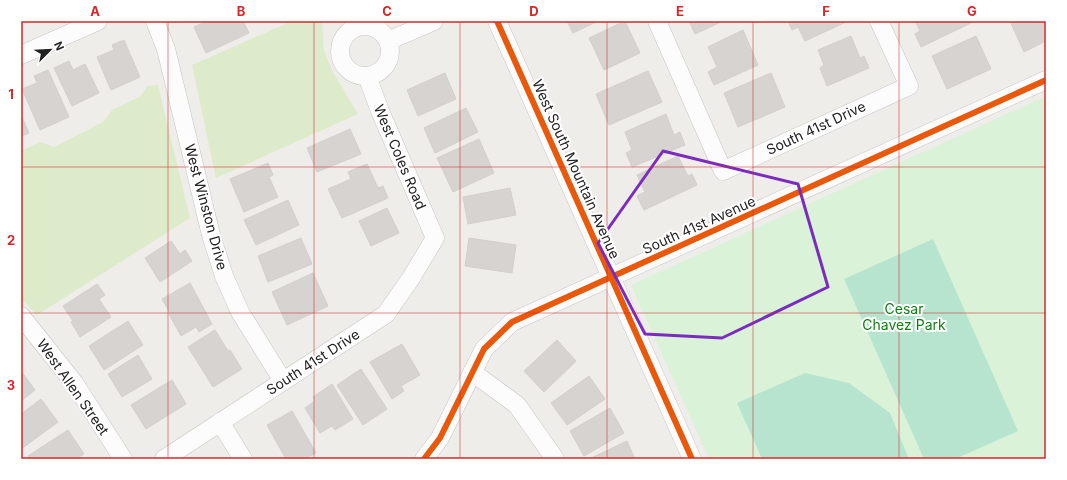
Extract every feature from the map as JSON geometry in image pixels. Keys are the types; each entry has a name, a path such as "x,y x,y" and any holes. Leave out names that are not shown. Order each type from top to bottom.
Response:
{"street":[{"path":"21,55 98,21"},
{"name":"West Winston Drive","path":"155,21 166,49 211,235 224,276 240,312 283,381"},
{"path":"388,41 434,21"},
{"name":"West South Mountain Avenue","path":"497,21 692,459"},
{"name":"South 41st Drive","path":"657,21 723,171 909,86 880,21"},
{"path":"354,24 370,26 378,29 384,34 388,41 390,57 382,70 374,75 359,76 346,67 342,61 340,53 341,45 354,24"},
{"name":"West Coles Road","path":"366,76 435,238"},
{"name":"South 41st Avenue","path":"424,459 440,438 484,348 512,322 612,278 1046,80"},
{"name":"South 41st Drive","path":"164,459 386,314 411,278 435,238"},
{"name":"West Allen Street","path":"21,316 75,384 123,459"},
{"path":"472,372 517,405 555,459"},
{"path":"220,422 242,459"}],"highlighted area":[{"path":"663,151 798,184 828,287 722,338 645,334 598,243"}],"green space":[{"path":"292,21 322,21 324,51 333,72 358,114 216,178 192,65"},
{"path":"158,85 190,218 37,315 21,299 21,151 40,142 54,147 103,122 112,110 141,96 147,86"},
{"name":"Cesar Chavez Park","path":"1046,96 1046,459 709,459 631,285"},
{"path":"933,239 1018,431 955,459 924,459 844,279"},
{"path":"805,373 849,383 890,413 909,459 762,459 737,403"}],"building":[{"path":"207,21 243,21 249,33 206,53 194,27"},
{"path":"567,21 598,21 573,33"},
{"path":"625,21 640,53 604,70 589,38"},
{"path":"689,21 723,21 695,34"},
{"path":"788,21 846,22 805,41 798,27 792,30"},
{"path":"915,21 973,22 921,47 915,34 920,31"},
{"path":"1010,21 1046,21 1046,41 1024,52"},
{"path":"743,30 758,65 714,85 708,72 717,67 708,47"},
{"path":"851,36 860,58 864,56 869,68 827,86 820,68 824,65 818,50"},
{"path":"976,36 991,69 947,89 932,56"},
{"path":"124,40 140,77 111,90 97,57 114,50 112,45"},
{"path":"69,61 73,70 85,64 99,93 72,106 54,68"},
{"path":"48,70 69,117 40,130 22,89 37,83 34,76"},
{"path":"648,71 662,102 609,125 596,94"},
{"path":"445,73 456,99 418,116 407,90"},
{"path":"771,73 785,107 738,127 724,93"},
{"path":"466,108 478,132 435,153 424,128"},
{"path":"666,114 674,135 680,132 685,145 632,167 626,153 632,150 625,132"},
{"path":"21,115 29,133 21,136"},
{"path":"350,129 361,154 317,172 307,148"},
{"path":"479,139 494,173 453,192 437,158"},
{"path":"678,156 688,176 692,174 697,185 644,210 637,196 645,192 637,175"},
{"path":"268,163 273,175 269,177 278,197 244,212 230,179"},
{"path":"367,164 378,188 383,186 388,198 342,218 328,189 351,179 348,172"},
{"path":"510,188 516,215 468,224 463,197"},
{"path":"288,200 299,225 256,245 244,220"},
{"path":"387,208 399,233 371,246 359,221"},
{"path":"301,238 312,264 268,282 258,256"},
{"path":"469,238 516,245 512,273 465,266"},
{"path":"171,241 180,254 185,250 192,261 160,282 145,258"},
{"path":"313,273 328,306 287,325 272,292"},
{"path":"190,283 212,324 199,332 196,327 181,336 162,299"},
{"path":"97,284 105,295 99,299 111,317 80,337 71,322 73,321 63,306"},
{"path":"128,321 143,345 104,370 89,346"},
{"path":"215,330 228,351 230,350 242,369 213,387 188,347"},
{"path":"557,340 576,361 544,392 524,371"},
{"path":"402,344 420,375 401,386 404,391 392,399 370,362"},
{"path":"138,355 152,379 122,397 108,374"},
{"path":"361,369 387,409 363,425 337,385"},
{"path":"21,371 35,390 21,401"},
{"path":"589,376 605,399 567,425 551,403"},
{"path":"172,380 186,404 146,429 131,405"},
{"path":"332,384 353,419 335,430 332,426 320,433 305,408 315,401 313,397"},
{"path":"41,399 58,422 21,449 21,414"},
{"path":"610,408 624,433 584,456 570,431"},
{"path":"292,411 316,453 304,459 286,459 267,425"},
{"path":"68,430 84,454 75,459 30,459 28,456"},
{"path":"627,441 635,459 589,459"}],"cycle path":[{"path":"497,21 692,459"},
{"path":"424,459 440,438 484,349 512,322 1046,80"}]}
